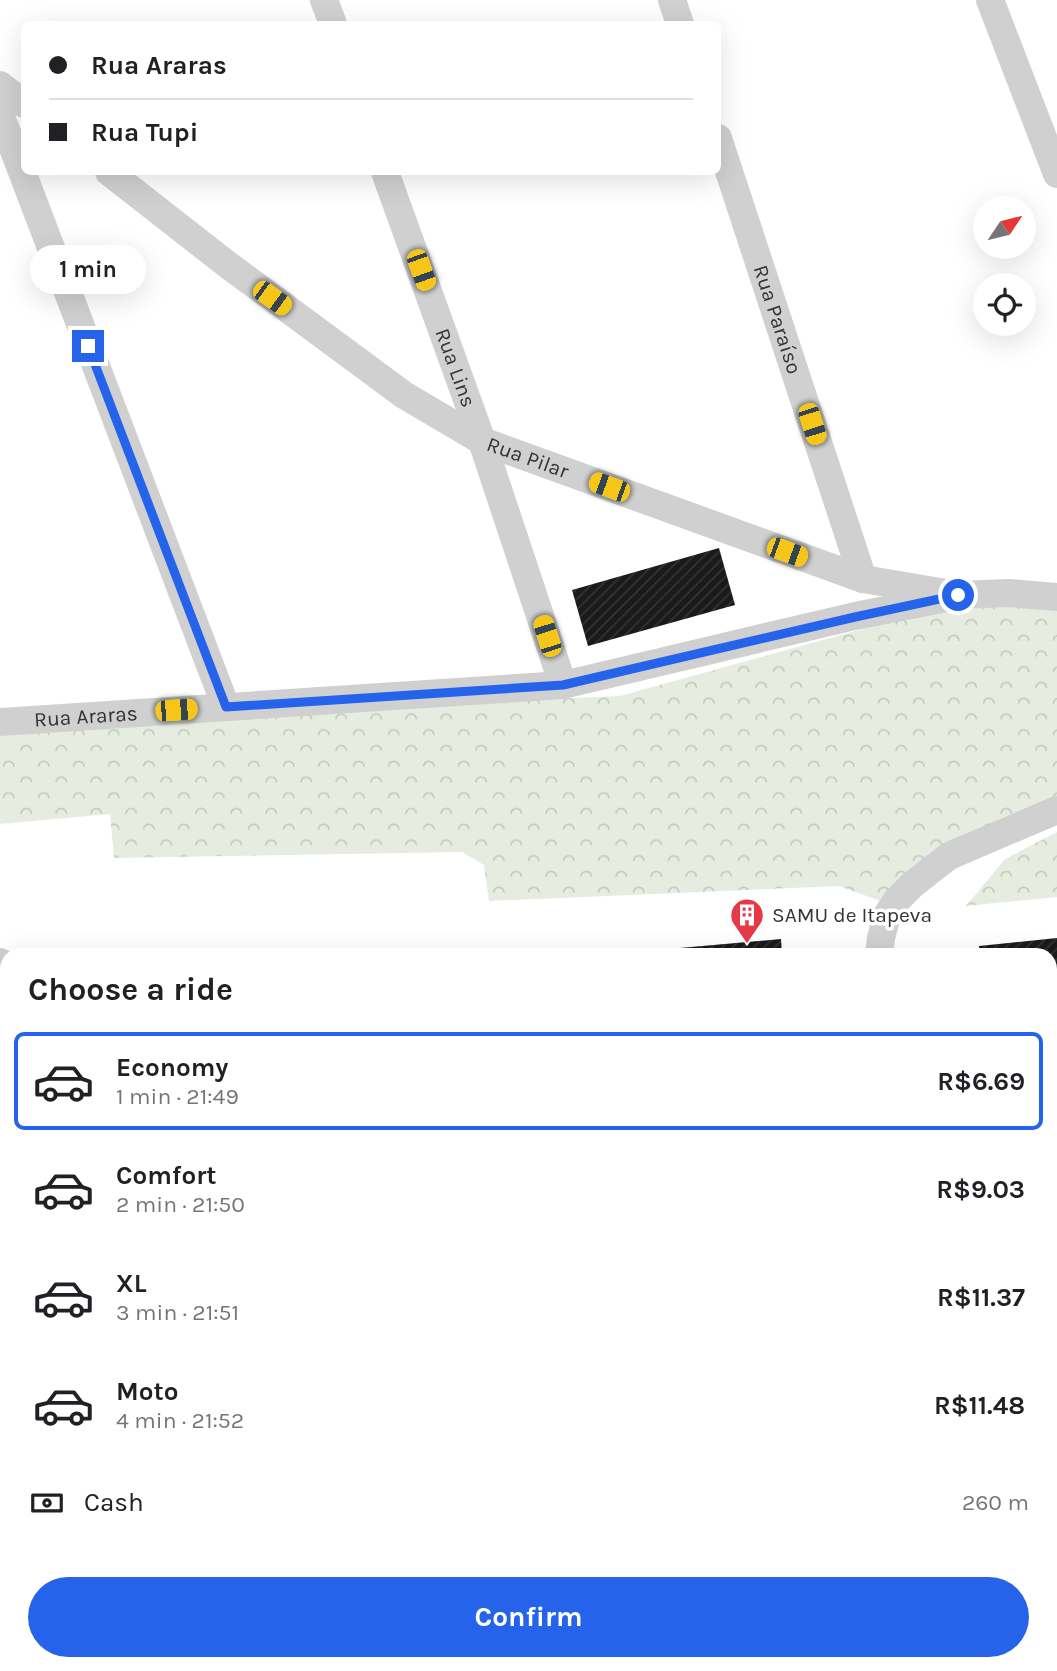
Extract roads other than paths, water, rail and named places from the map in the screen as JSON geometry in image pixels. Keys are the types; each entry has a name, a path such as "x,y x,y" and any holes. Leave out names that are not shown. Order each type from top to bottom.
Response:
{"street":[{"path":"324,0 332,21"},
{"path":"672,0 679,21"},
{"path":"990,0 1057,174"},
{"path":"0,85 21,102"},
{"path":"0,114 21,169"},
{"name":"Rua Paraíso","path":"721,147 863,579"},
{"path":"23,175 226,707"},
{"name":"Rua Pilar","path":"113,175 228,265 404,395 482,441 863,579 958,595 1009,593 1057,597"},
{"name":"Rua Lins","path":"387,175 482,441 563,685"},
{"name":"Rua Araras","path":"0,722 563,685 958,595"},
{"path":"880,948 887,915 897,900 949,856 1057,810"}],"place":[{"name":"SAMU de Itapeva","path":"747,945"}]}
